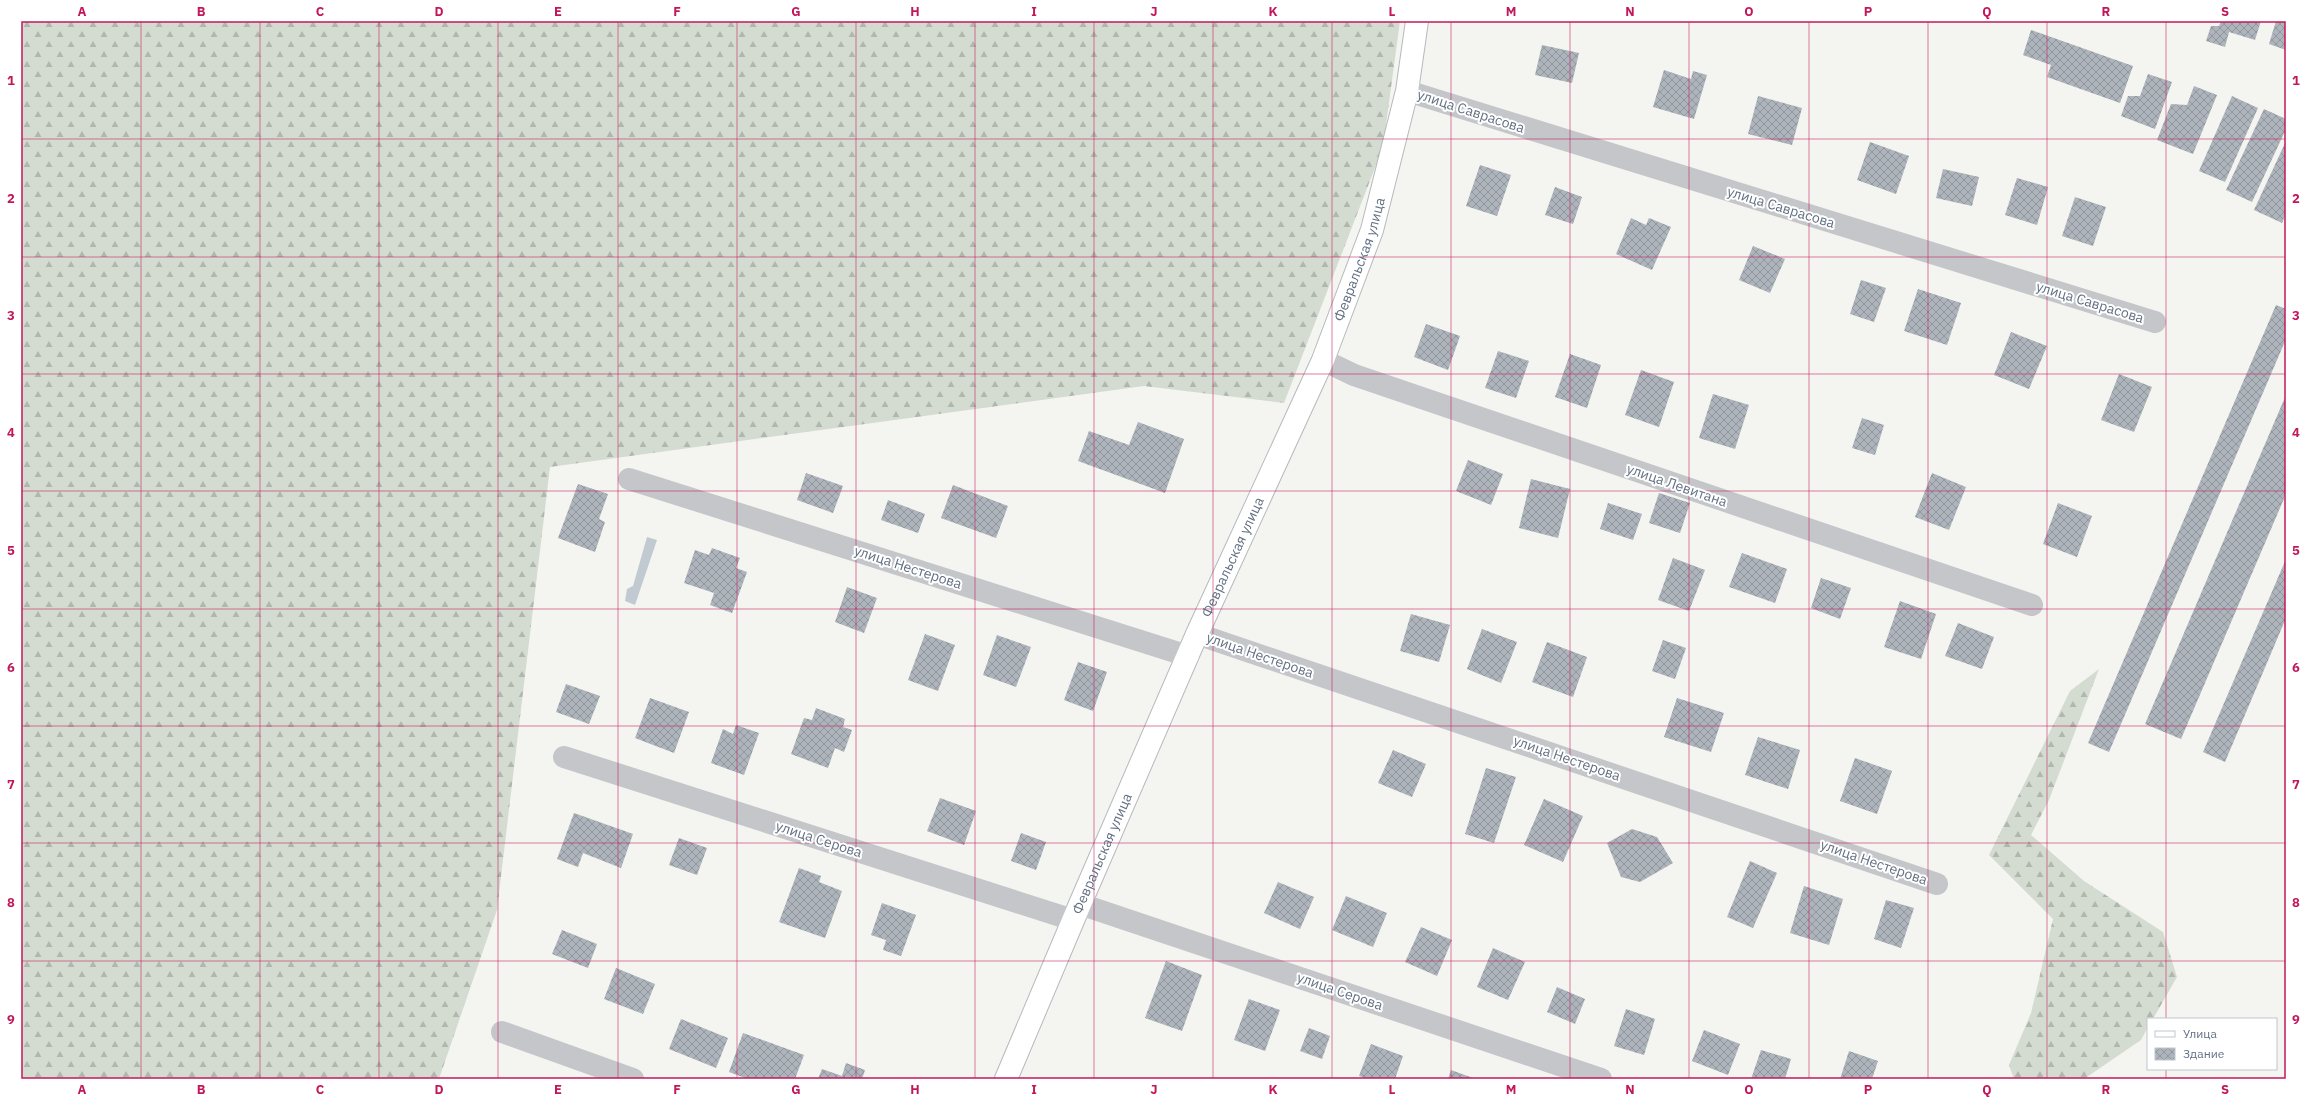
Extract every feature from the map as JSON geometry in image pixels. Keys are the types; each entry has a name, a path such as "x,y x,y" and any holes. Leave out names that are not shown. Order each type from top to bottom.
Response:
{"main road":[{"name":"Февральская улица","path":"1006,1079 1076,912 1197,634 1323,360 1372,230 1407,90 1417,21"}],"street":[{"name":"улица Саврасова","path":"1407,90 2155,322"},
{"name":"улица Левитана","path":"1323,360 1369,381 2032,605"},
{"name":"улица Нестерова","path":"629,479 1188,656"},
{"name":"улица Нестерова","path":"1197,634 1937,884"},
{"name":"улица Серова","path":"564,757 1076,912 1601,1079"},
{"path":"502,1032 633,1079"}],"green space":[{"path":"21,21 1400,21 1383,147 1284,403 1144,386 550,467 497,910 439,1079 21,1079"},
{"path":"2099,669 2049,800 2031,835 2084,881 2163,932 2177,977 2154,1018 2147,1018 2147,1029 2141,1040 2084,1079 2014,1079 2009,1065 2031,1013 2053,919 1989,855 2070,691"}],"shaded area":[{"path":"647,537 657,540 635,605 625,601 627,589 633,586"}],"building":[{"path":"2221,21 2261,21 2255,40 2229,32 2225,47 2206,41 2211,26 2219,26"},
{"path":"2276,21 2286,21 2286,50 2269,44"},
{"path":"2031,30 2133,66 2120,103 2047,77 2051,65 2023,55"},
{"path":"1542,45 1579,53 1572,83 1535,75"},
{"path":"1664,70 1691,79 1693,71 1707,75 1694,119 1653,107"},
{"path":"2148,74 2172,82 2155,129 2121,116 2128,96 2140,96"},
{"path":"2194,86 2217,95 2193,154 2157,140 2171,104 2187,105"},
{"path":"1758,96 1802,108 1792,145 1748,134"},
{"path":"2232,96 2258,108 2225,182 2199,171"},
{"path":"2264,109 2286,119 2286,129 2252,202 2226,190"},
{"path":"2286,141 2286,214 2282,223 2254,210"},
{"path":"1870,142 1909,156 1896,194 1857,180"},
{"path":"1480,165 1511,175 1497,216 1466,206"},
{"path":"1943,169 1979,177 1972,206 1936,198"},
{"path":"2017,178 2048,187 2037,225 2005,215"},
{"path":"1555,187 1582,197 1573,224 1545,215"},
{"path":"2075,197 2106,207 2093,246 2062,236"},
{"path":"1631,218 1646,225 1649,218 1671,227 1652,270 1616,254"},
{"path":"1753,246 1785,259 1770,293 1739,280"},
{"path":"1861,280 1886,288 1874,322 1850,314"},
{"path":"1918,289 1961,303 1947,345 1904,331"},
{"path":"2276,305 2286,309 2286,339 2109,752 2088,743"},
{"path":"1426,324 1460,336 1448,370 1414,357"},
{"path":"2011,332 2047,346 2029,389 1994,375"},
{"path":"1498,351 1529,361 1516,398 1485,388"},
{"path":"1570,354 1601,365 1587,408 1555,397"},
{"path":"1641,370 1674,382 1659,427 1625,415"},
{"path":"2119,374 2152,387 2134,432 2101,420"},
{"path":"1713,394 1749,405 1735,449 1699,438"},
{"path":"2286,395 2286,494 2181,739 2145,724"},
{"path":"1862,418 1884,425 1875,455 1852,448"},
{"path":"1138,422 1184,439 1165,493 1078,461 1089,431 1129,445"},
{"path":"1468,460 1503,474 1491,505 1456,491"},
{"path":"806,473 843,486 833,513 797,500"},
{"path":"1932,473 1966,487 1949,530 1915,517"},
{"path":"1531,479 1570,489 1558,538 1519,528"},
{"path":"578,484 608,494 599,519 605,522 595,552 558,538"},
{"path":"953,485 1008,506 996,538 941,518"},
{"path":"1659,493 1690,503 1680,533 1649,523"},
{"path":"888,500 925,514 918,533 881,520"},
{"path":"1608,503 1642,514 1633,540 1600,529"},
{"path":"2058,503 2092,516 2077,557 2043,544"},
{"path":"712,548 740,558 736,568 747,572 732,613 710,605 714,593 684,583 695,550 709,555"},
{"path":"1742,553 1787,569 1775,603 1729,587"},
{"path":"1673,558 1705,570 1689,611 1658,600"},
{"path":"2286,559 2286,618 2225,762 2203,752"},
{"path":"1821,578 1851,588 1840,619 1811,608"},
{"path":"847,587 877,598 864,633 835,622"},
{"path":"1900,601 1936,614 1921,659 1884,647"},
{"path":"1411,614 1450,625 1439,662 1400,651"},
{"path":"1958,623 1994,637 1982,669 1945,656"},
{"path":"1482,629 1517,642 1501,683 1467,669"},
{"path":"925,634 955,645 938,691 908,680"},
{"path":"997,635 1031,647 1016,687 983,675"},
{"path":"1663,640 1686,648 1675,679 1652,671"},
{"path":"1547,642 1587,657 1573,697 1532,682"},
{"path":"1078,662 1107,672 1093,711 1064,700"},
{"path":"566,684 600,696 589,724 556,712"},
{"path":"650,698 689,712 674,753 635,738"},
{"path":"1677,698 1724,713 1711,752 1664,737"},
{"path":"816,708 845,719 843,727 852,730 844,752 835,748 828,768 791,754 804,718 812,720"},
{"path":"736,725 759,733 744,775 711,763 723,729 733,734"},
{"path":"1758,737 1800,750 1788,789 1745,775"},
{"path":"1393,750 1426,764 1412,797 1378,783"},
{"path":"1855,758 1892,771 1877,814 1840,801"},
{"path":"1486,768 1516,777 1494,843 1465,834"},
{"path":"940,798 976,811 964,845 927,831"},
{"path":"1544,799 1583,816 1563,862 1524,845"},
{"path":"574,813 633,834 621,868 583,853 578,867 557,859"},
{"path":"1632,829 1657,837 1673,863 1640,882 1621,877 1607,843"},
{"path":"1021,833 1046,842 1036,870 1011,861"},
{"path":"679,838 707,848 697,875 669,865"},
{"path":"1750,861 1777,873 1753,928 1727,917"},
{"path":"799,868 821,876 819,882 842,891 825,938 779,922"},
{"path":"1278,882 1314,897 1300,929 1264,913"},
{"path":"1804,886 1843,899 1829,945 1790,933"},
{"path":"1346,896 1387,913 1373,947 1332,930"},
{"path":"1886,900 1914,908 1901,948 1874,939"},
{"path":"882,903 916,915 901,956 883,950 886,940 871,935"},
{"path":"1421,927 1452,940 1437,976 1405,962"},
{"path":"562,930 597,944 588,968 552,954"},
{"path":"1493,948 1525,962 1508,1000 1477,987"},
{"path":"1166,961 1202,975 1182,1031 1145,1018"},
{"path":"616,968 655,984 643,1014 604,999"},
{"path":"1557,987 1585,999 1575,1024 1547,1012"},
{"path":"1249,999 1280,1010 1265,1051 1234,1040"},
{"path":"1626,1009 1655,1019 1644,1055 1614,1046"},
{"path":"681,1019 728,1038 716,1068 669,1049"},
{"path":"1309,1028 1330,1036 1322,1059 1300,1051"},
{"path":"1704,1030 1740,1044 1728,1075 1692,1061"},
{"path":"743,1033 804,1055 795,1079 748,1079 729,1072"},
{"path":"1371,1044 1403,1056 1395,1079 1368,1079 1359,1076"},
{"path":"1761,1050 1791,1059 1785,1079 1751,1079"},
{"path":"1849,1051 1878,1061 1872,1079 1840,1079"},
{"path":"846,1063 865,1070 862,1079 818,1079 822,1069 842,1076"},
{"path":"1451,1070 1476,1079 1448,1079"}]}
